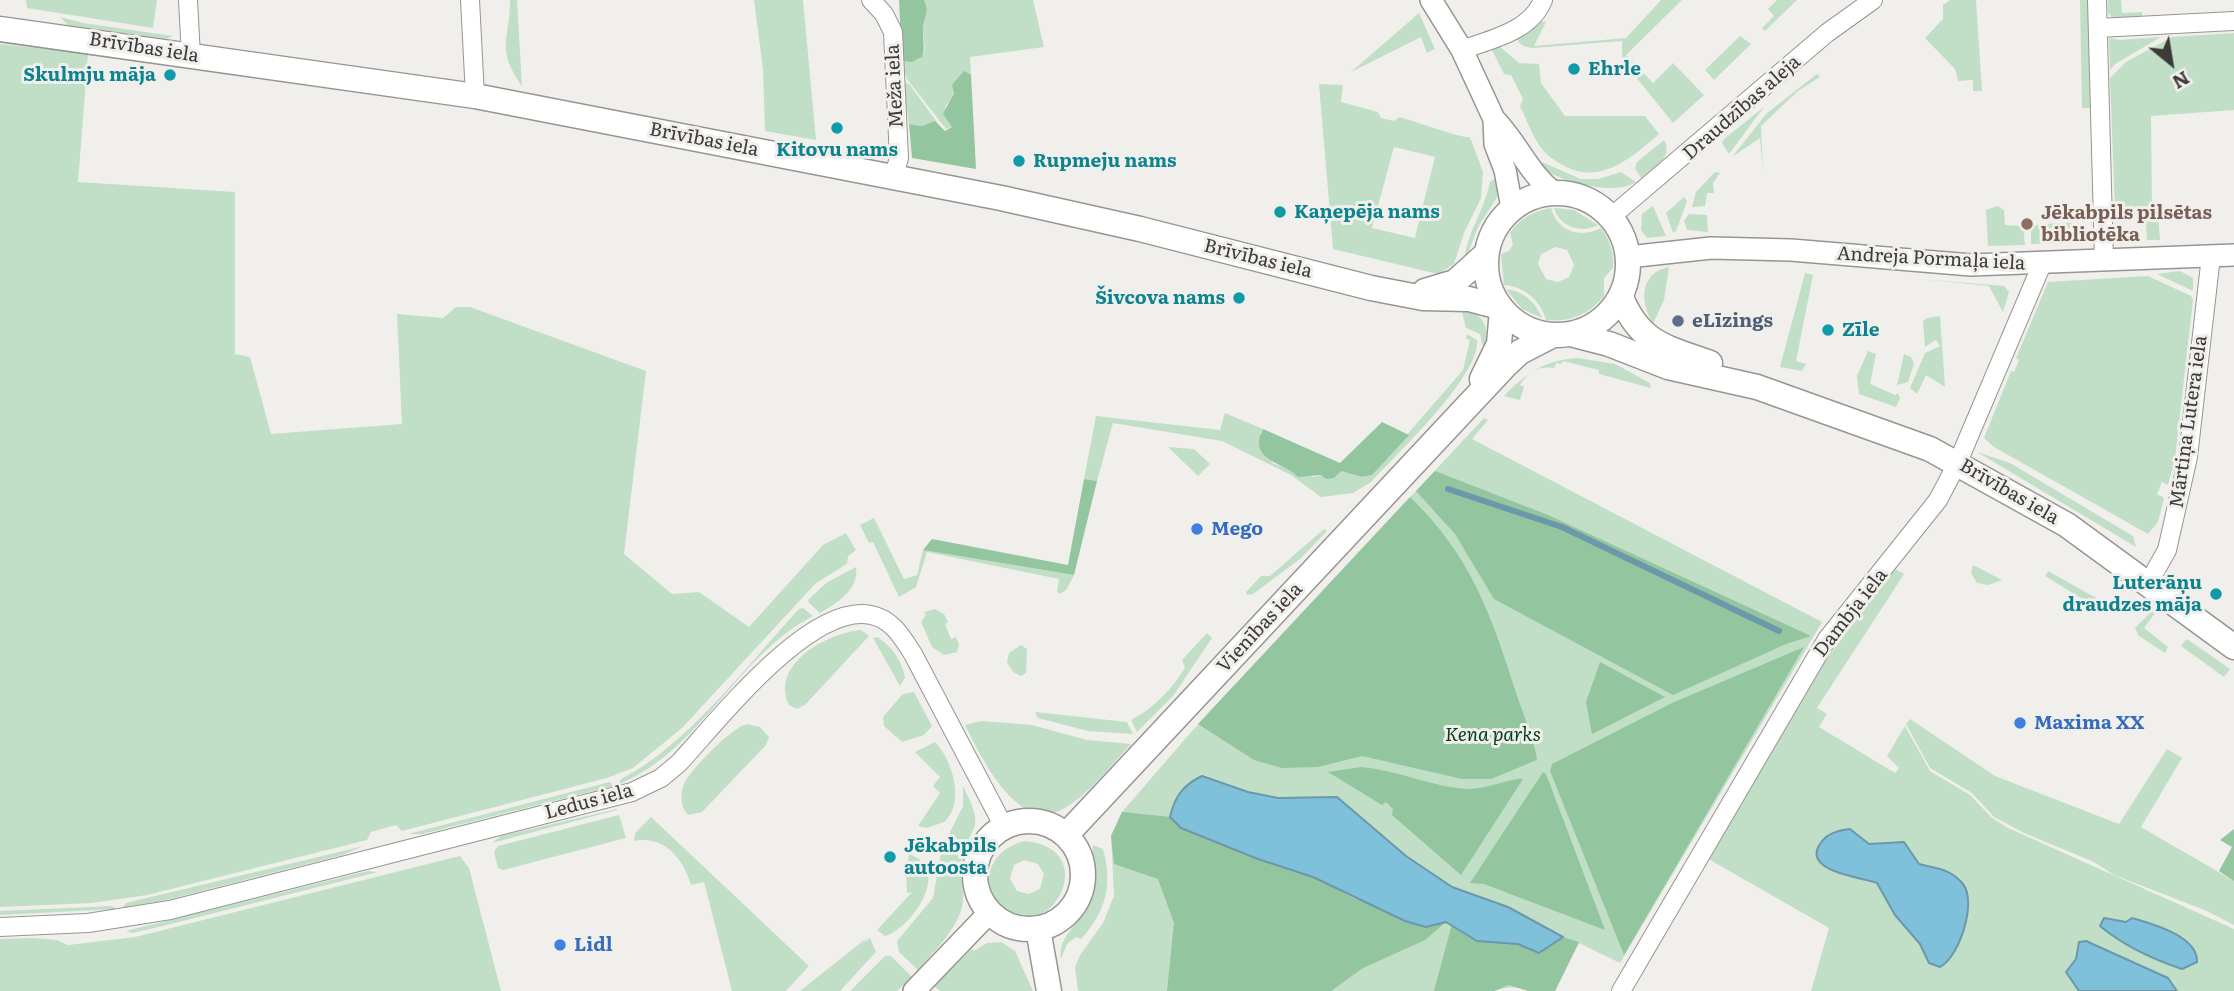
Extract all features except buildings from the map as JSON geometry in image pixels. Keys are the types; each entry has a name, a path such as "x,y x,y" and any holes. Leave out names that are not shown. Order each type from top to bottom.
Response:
{"main road":[{"name":"Brīvības iela","path":"0,29 91,39 191,56 475,96 1126,226 1400,293 1431,299 1469,299 1501,309"},
{"path":"1454,421 1515,357 1561,335 1600,321 1620,296 1627,277 1628,257 1620,229 1595,203 1575,195 1553,192 1531,197 1512,208 1494,229 1485,255 1488,282 1501,309 1524,328 1561,335 1609,344 1668,367 1757,387"},
{"path":"1400,293 1422,292 1451,284 1485,255"},
{"path":"1620,296 1630,319 1649,339 1737,373 1757,387"},
{"path":"1454,421 1495,357 1501,334 1501,309"},
{"name":"Brīvības iela","path":"1757,387 1873,426 1958,462 2067,525 2149,582 2234,647"},
{"name":"Vienības iela","path":"1066,835 1454,421"},
{"path":"1016,822 1043,822 1066,835 1081,861 1081,890 1072,909 1057,922 1038,929 1012,927 989,913 978,896 974,876 978,856 988,839 1016,822"},
{"path":"1038,929 1049,991"}],"street":[{"path":"188,0 191,56"},
{"path":"470,0 475,96"},
{"name":"Meža iela","path":"871,0 884,14 893,32 899,158 894,178"},
{"path":"1431,0 1462,50 1494,119 1510,135 1531,172 1553,192"},
{"path":"1462,50 1523,25 1543,0"},
{"name":"Draudzības aleja","path":"1611,217 1846,17 1873,0"},
{"path":"2097,0 2104,261"},
{"path":"2098,28 2234,21"},
{"path":"1494,119 1495,144 1505,170 1512,208"},
{"name":"Andreja Pormaļa iela","path":"1628,257 1711,248 1757,249 1970,265 2234,255"},
{"name":"Mārtiņa Lutera iela","path":"2149,582 2167,550 2188,457 2211,256"},
{"name":"Dambja iela","path":"1621,991 1827,639 1926,518 1958,462 2042,264"},
{"name":"Ledus iela","path":"0,927 88,923 170,909 632,792 661,778 679,762 792,646 827,624 847,617 870,614 895,628 914,654 1004,827"},
{"path":"914,991 989,913"}],"green space":[{"path":"26,0 157,0 153,28 27,8"},
{"path":"510,0 517,0 522,86 506,52"},
{"path":"754,0 803,0 816,140 765,131 763,69"},
{"path":"899,0 924,0 927,8 922,57 912,62 902,61"},
{"path":"924,0 1033,0 1044,47 970,57 971,75 964,72 945,107 952,127 946,129 907,79 902,61 918,60 924,52"},
{"path":"1661,0 1682,0 1626,55 1653,83 1673,63 1704,95 1673,123 1622,60 1622,41 1533,48 1522,45 1516,36 1539,21 1546,22 1534,46 1626,38"},
{"path":"1777,0 1797,0 1765,31 1762,28 1774,16 1768,9"},
{"path":"1950,0 1976,0 1982,91 1973,91 1973,80 1958,81 1955,69 1925,38 1943,19 1943,5"},
{"path":"2080,0 2088,0 2090,108 2082,108"},
{"path":"2108,0 2121,0 2122,13 2142,12 2142,17 2113,19 2108,12"},
{"path":"1419,13 1435,49 1427,53 1421,37 1351,72"},
{"path":"60,17 83,23 173,36 166,39 68,25"},
{"path":"2234,33 2234,110 2151,116 2152,208 2158,215 2160,240 2147,240 2145,209 2115,211 2110,78 2126,62 2172,37"},
{"path":"1740,36 1751,44 1714,80 1705,70"},
{"path":"2161,37 2115,64 2110,70 2109,38 2119,40"},
{"path":"0,44 88,54 78,182 235,192 235,354 250,357 271,434 402,424 397,314 443,318 456,307 470,307 646,371 624,554 672,594 699,592 749,627 823,545 846,533 856,550 848,556 847,564 816,583 682,728 633,768 607,778 402,831 396,825 371,832 367,840 147,895 92,903 0,907"},
{"path":"1499,46 1519,63 1539,64 1541,83 1565,116 1645,116 1659,134 1625,161 1600,171 1587,173 1559,163 1543,150 1534,136 1520,106 1523,99 1511,75 1504,74 1491,48"},
{"path":"964,71 971,75 976,169 912,158 909,124 922,126 935,121 945,131 952,127 943,114 954,93 952,85"},
{"path":"1817,74 1820,77 1798,91 1761,126 1763,171 1760,138 1732,157 1767,113"},
{"path":"903,81 910,85 939,125 935,121 922,126 909,124"},
{"path":"1319,84 1343,85 1341,102 1378,112 1381,118 1394,121 1399,117 1470,137 1483,172 1481,198 1464,233 1454,264 1438,274 1333,249","holes":["1394,147 1435,157 1415,238 1372,228"]},
{"path":"1764,107 1729,154 1722,143 1724,139"},
{"path":"1664,140 1665,157 1641,178 1635,168 1637,162"},
{"path":"1537,160 1581,179 1598,179 1621,172 1636,182 1614,188 1588,186 1540,168"},
{"path":"1715,172 1720,173 1713,183 1714,193 1707,193 1705,206 1692,207 1696,192"},
{"path":"1498,177 1497,197 1478,227 1464,264 1468,242 1490,182"},
{"path":"1684,197 1687,201 1673,233 1666,213"},
{"path":"1653,206 1666,236 1647,238 1641,230 1642,214"},
{"path":"1998,206 2004,210 2005,225 2023,226 2025,245 1988,246 1986,210"},
{"path":"1551,208 1558,222 1570,231 1585,233 1601,228 1612,251 1613,268 1604,278 1604,296 1592,308 1563,320 1546,320 1540,306 1531,296 1519,288 1504,285 1501,254 1509,251 1513,244 1510,233 1523,219","holes":["1556,247 1567,250 1574,265 1569,277 1558,282 1546,279 1538,264 1541,254"]},
{"path":"1554,208 1574,210 1598,225 1584,229 1572,227 1561,220"},
{"path":"1689,214 1707,215 1708,232 1687,230 1684,221"},
{"path":"2079,223 2080,243 2031,244 2031,226"},
{"path":"1669,267 1664,300 1653,324 1644,298 1647,282 1659,270"},
{"path":"2180,271 2193,278 2193,291 2157,274"},
{"path":"1805,273 1813,275 1796,361 1806,364 1802,371 1780,367"},
{"path":"2148,276 2191,296 2193,300 2175,459 2168,485 2162,482 2157,494 2164,498 2158,522 2148,534 1994,447 1984,438 2011,371 2014,372 2019,360 2016,358 2048,282"},
{"path":"1919,279 2004,286 2009,292 2003,312 1989,286"},
{"path":"1506,289 1528,298 1542,318 1522,309"},
{"path":"1465,310 1478,316 1485,324 1484,351 1480,334 1466,328 1462,312"},
{"path":"1940,316 1945,387 1926,375 1917,394 1910,388 1925,353 1940,346 1936,340 1925,347 1923,321"},
{"path":"1467,334 1477,340 1475,355 1452,393 1371,482 1353,493 1321,497 1291,475 1222,441 1113,423 1097,481 1084,479 1096,416 1220,430 1225,413 1263,429 1260,433 1272,463 1313,477 1341,471 1362,477 1372,475 1463,370 1470,340 1466,339"},
{"path":"1868,351 1876,354 1870,384 1895,395 1898,393 1900,398 1896,407 1859,394 1857,376"},
{"path":"1904,354 1911,357 1914,364 1908,382 1897,385"},
{"path":"1578,358 1615,364 1650,383 1651,388 1563,361 1561,364 1556,363 1554,368 1539,369 1527,377 1520,385 1524,387 1520,400 1504,396 1528,374 1537,369 1566,359"},
{"name":"Kena parks","path":"1484,418 1488,420 1472,439 1822,622 1620,963 1579,943 1555,991 1516,987 1494,991 1078,991 1075,967 1080,955 1103,923 1114,896 1111,836 1122,812 1192,731"},
{"path":"1382,422 1409,435 1372,475 1362,477 1341,471 1334,478 1326,479 1321,475 1298,477 1270,460 1260,448 1259,440 1263,429 1340,463"},
{"path":"1168,447 1194,449 1210,464 1198,476"},
{"path":"1977,452 2010,463 2133,536 2136,547"},
{"path":"1435,471 1548,515 1811,636 1786,644 1673,695 1494,599 1455,534 1416,491"},
{"path":"1084,479 1097,481 1074,575 923,550 932,539 1068,565"},
{"path":"1410,497 1449,541 1476,587 1497,637 1537,760 1491,779 1462,779 1362,756 1318,767 1282,768 1254,760 1198,724"},
{"path":"874,518 904,579 917,575 923,550 1074,575 1066,590 1060,594 1057,591 1059,579 927,552 916,587 899,597 873,542 869,543 860,525"},
{"path":"1324,529 1327,531 1300,559 1253,594 1247,595 1246,592 1261,576 1270,576"},
{"path":"1973,565 2002,580 1988,585 1977,583 1971,573"},
{"path":"856,567 851,589 840,600 820,613 809,603 808,600 826,583"},
{"path":"1895,569 1904,574 1817,708 1827,714 1819,727 1895,773 1899,768 1887,756 1905,726 1930,771 1970,795 1991,817 2008,828 2234,929 2234,991 1811,991 1829,928 1705,857 1826,659"},
{"path":"2048,571 2105,603 2102,611 2045,576"},
{"path":"803,608 813,616 786,633 762,654 674,749 648,769 619,784 621,779 670,746 693,725 799,609"},
{"path":"935,609 944,614 951,639 956,637 959,644 957,652 944,655 932,647 921,622 926,615 924,612"},
{"path":"2151,612 2156,612 2144,628 2168,647 2165,653 2139,636 2135,628"},
{"path":"861,630 869,636 805,705 797,709 789,705 785,690 787,676 794,664 818,644 847,632"},
{"path":"1207,633 1212,638 1173,696 1137,732 1131,720 1155,704 1168,691 1185,668 1182,660"},
{"path":"877,637 891,649 902,666 905,678 900,686 873,638"},
{"path":"2187,639 2230,669 2224,677 2181,646"},
{"path":"1021,645 1027,649 1026,673 1021,676 1013,672 1007,662 1009,653"},
{"path":"1804,647 1624,955 1550,771 1552,764 1672,703"},
{"path":"1600,662 1665,697 1592,734 1586,702"},
{"path":"914,692 932,726 924,735 902,742 884,726 883,717 903,694"},
{"path":"1035,712 1127,722 1133,734 1088,731 1038,718"},
{"path":"1910,719 1995,776 2119,824 2167,749 2182,758 2141,827 2234,881 2234,925 2207,911 2114,875 2094,862 2024,833 1994,817 1972,793 1930,768 1906,724"},
{"path":"981,721 1032,725 1087,740 1131,744 1083,795 1065,808 1048,814 1031,811 1016,802 1003,789 965,725"},
{"path":"747,724 760,727 769,737 766,745 702,812 688,815 682,804 684,784 722,741"},
{"path":"935,742 951,770 954,804 951,814 944,822 927,828 918,826 940,793 933,786 940,777 915,752"},
{"path":"1361,767 1467,789 1523,779 1461,875 1392,815 1393,809 1386,802 1382,805 1328,772"},
{"path":"1543,772 1605,930 1484,884 1470,883"},
{"path":"610,782 613,786 422,834 408,834"},
{"path":"963,786 975,820 962,863 961,911 945,938 918,970 899,952 897,941 933,898 942,848 963,806"},
{"path":"617,810 492,843 501,836"},
{"path":"1122,812 1170,817 1181,828 1258,859 1313,877 1353,898 1375,904 1386,913 1426,927 1446,922 1425,940 1363,968 1331,991 1167,991 1174,923 1158,879 1114,864 1111,836"},
{"path":"619,815 626,838 503,870 498,868 494,852 498,846"},
{"path":"651,817 809,966 786,991 732,991 704,882 691,885 683,866 663,845 645,840 634,841 635,833"},
{"path":"2234,829 2234,881 2219,871 2232,847 2220,840"},
{"path":"1025,841 1050,848 1062,862 1065,879 1059,896 1048,910 1032,918 1015,916 997,901 991,891 989,881 993,863 999,855","holes":["1024,860 1038,864 1044,874 1040,889 1029,894 1017,891 1010,879 1014,865"]},
{"path":"1093,845 1103,849 1106,862 1107,886 1102,908 1081,939 1076,937 1067,944 1061,959 1063,943 1091,898"},
{"path":"364,846 342,855 166,900 122,908 126,903"},
{"path":"909,854 922,862 928,872 928,885 923,898 906,923 885,936 877,930 912,892 907,893"},
{"path":"460,856 469,868 501,991 0,991 0,939 57,940 68,945 135,937"},
{"path":"368,871 378,872 163,926 132,933 126,931"},
{"path":"112,906 116,909 0,915 0,911"},
{"path":"1452,924 1477,941 1518,944 1539,953 1563,937 1579,942 1555,991 1528,991 1509,985 1494,991 1434,991"},
{"path":"868,937 862,944 870,938 876,952 840,991 800,991"},
{"path":"1001,942 1015,951 1033,991 940,991 934,986 972,949 974,951 987,943"},
{"path":"885,956 891,956 912,977 897,991 850,991"}],"water":[{"path":"1202,776 1248,792 1278,798 1337,797 1406,856 1452,887 1508,907 1563,937 1539,953 1518,944 1477,941 1446,922 1426,927 1405,921 1313,877 1258,859 1181,828 1170,817 1174,803 1185,787"},
{"path":"1850,829 1869,844 1904,842 1919,864 1948,872 1963,884 1968,903 1964,928 1954,952 1940,967 1929,963 1920,944 1895,915 1877,883 1837,872 1819,861 1817,854 1820,844 1833,833"},
{"path":"2104,918 2126,922 2132,918 2172,932 2190,945 2197,962 2182,969 2149,956 2100,926"},
{"path":"2086,941 2168,978 2177,991 2079,991 2066,972 2076,959 2079,942"}],"waterway":[{"path":"1448,489 1562,527 1779,631"}],"place":[{"name":"Ehrle","path":"1574,69"},
{"name":"Skulmju māja","path":"170,75"},
{"name":"Kitovu nams","path":"837,128"},
{"name":"Rupmeju nams","path":"1019,161"},
{"name":"Kaņepēja nams","path":"1280,212"},
{"name":"Jēkabpils pilsētas bibliotēka","path":"2027,224"},
{"name":"Šivcova nams","path":"1239,298"},
{"name":"eLīzings","path":"1678,321"},
{"name":"Zīle","path":"1828,330"},
{"name":"Mego","path":"1197,529"},
{"name":"Luterāņu draudzes māja","path":"2216,594"},
{"name":"Maxima XX","path":"2020,723"},
{"name":"Jēkabpils autoosta","path":"890,857"},
{"name":"Lidl","path":"560,945"}]}
